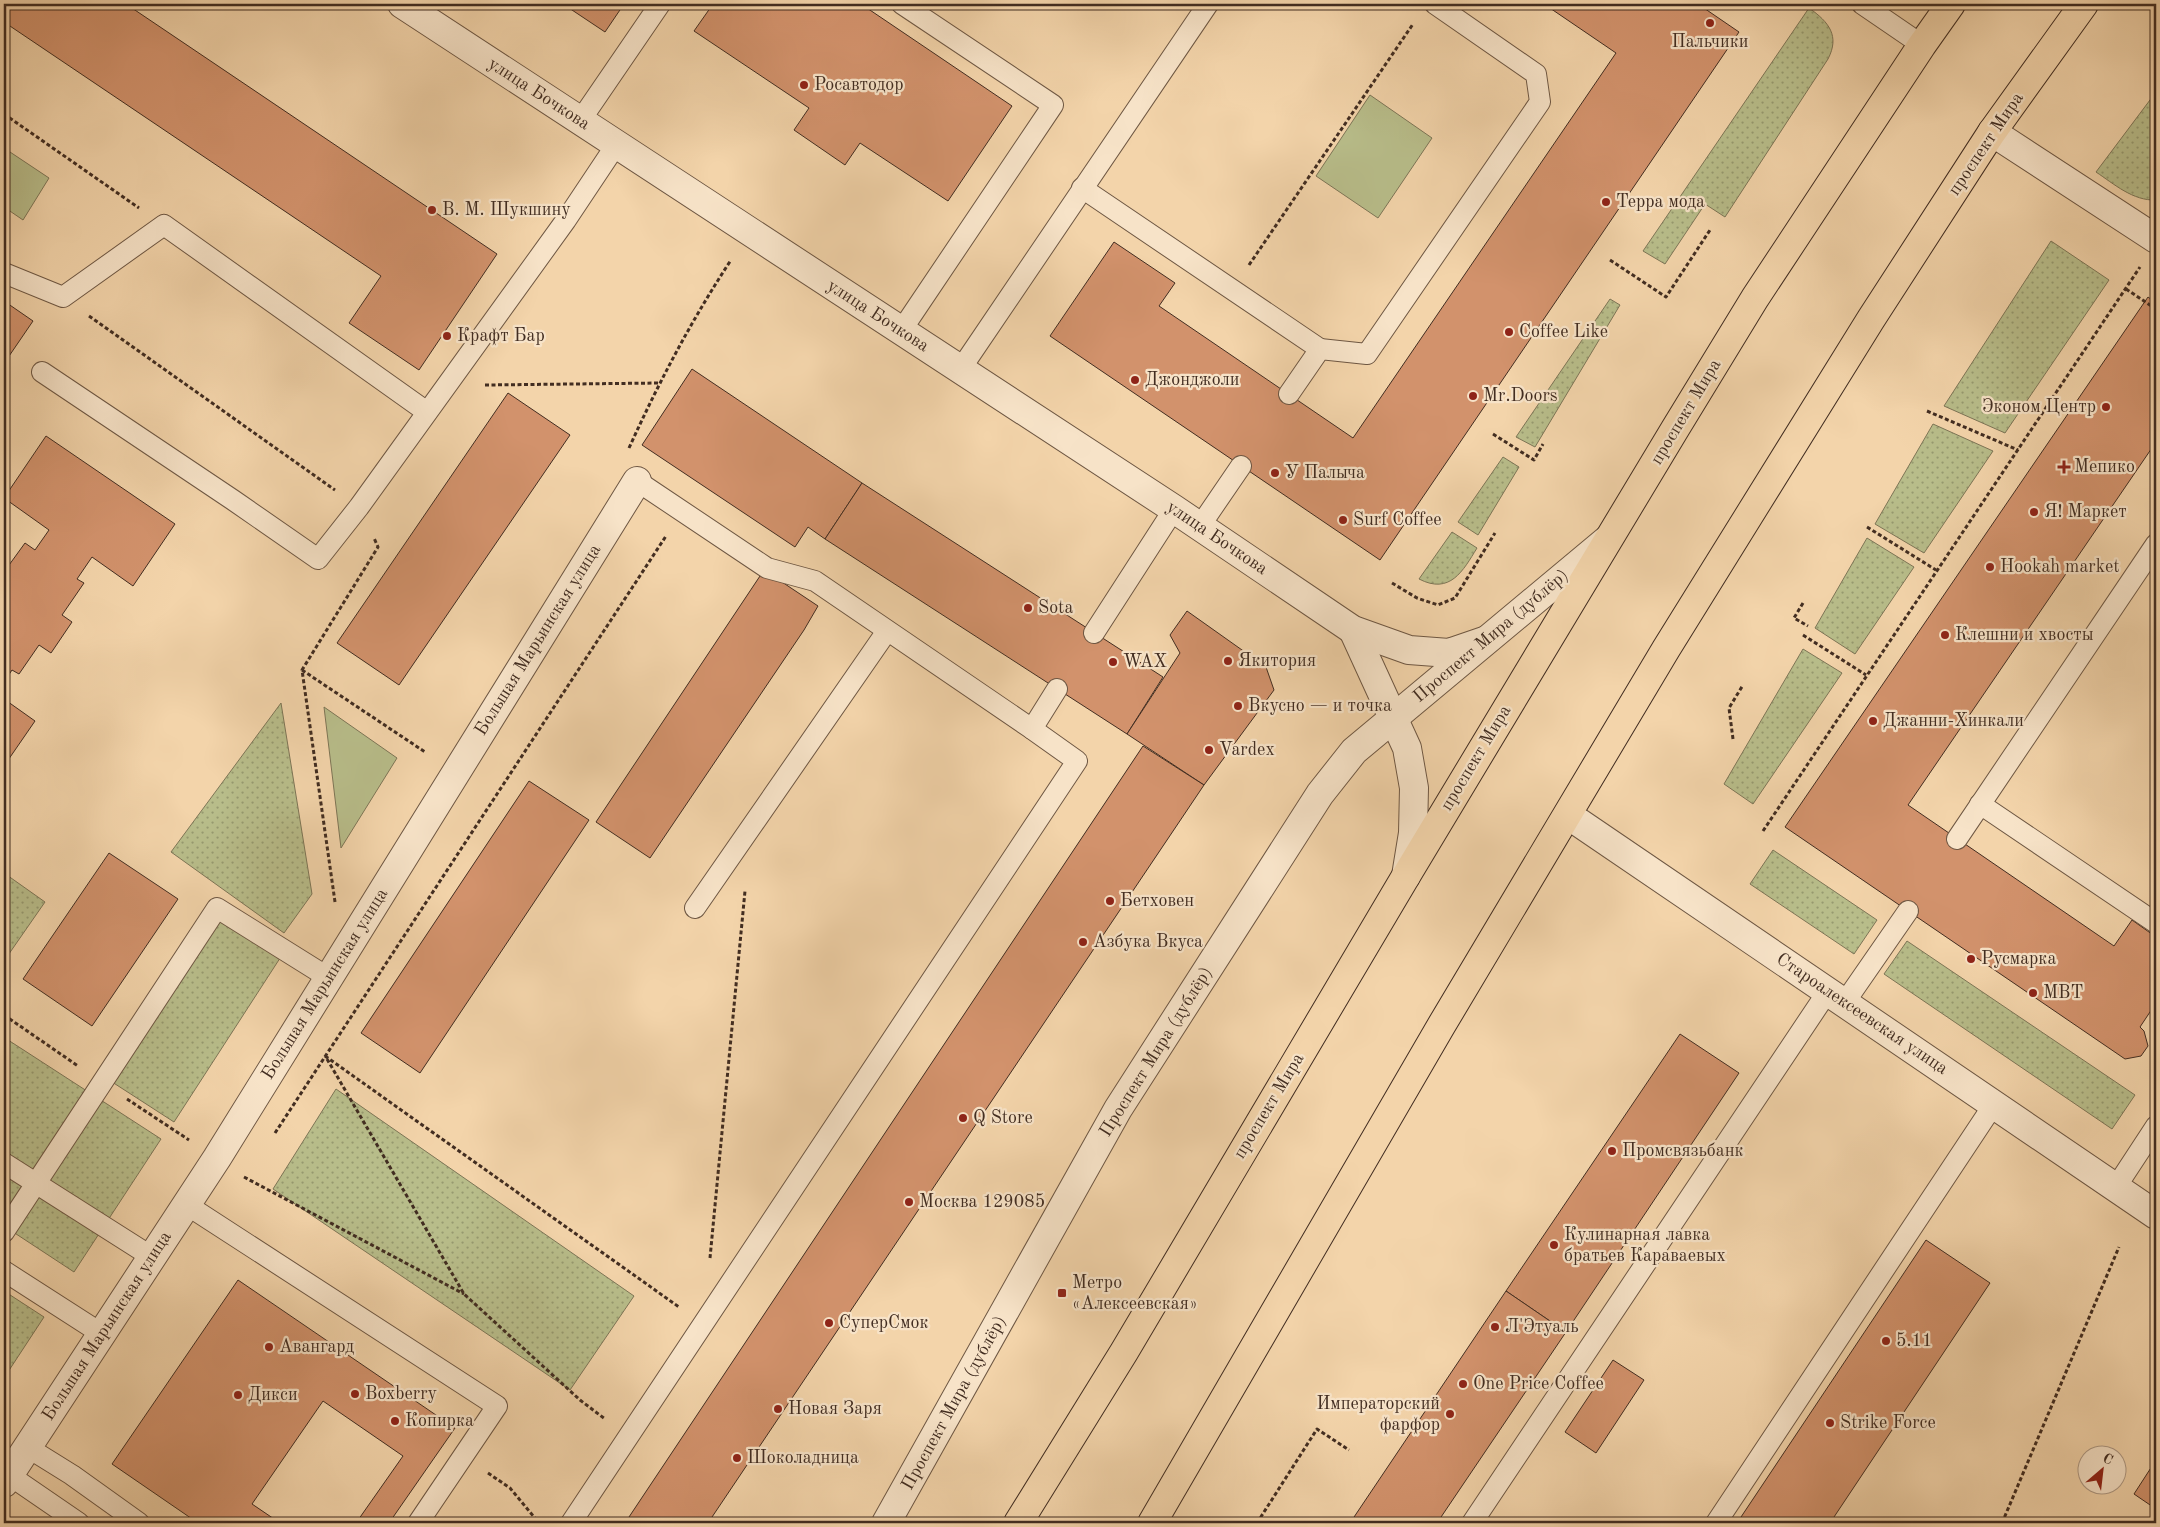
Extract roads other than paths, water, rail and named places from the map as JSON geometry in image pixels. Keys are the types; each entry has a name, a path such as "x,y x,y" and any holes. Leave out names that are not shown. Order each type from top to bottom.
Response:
{"main road":[{"name":"проспект Мира","path":"1018,1523 1129,1344 1406,876 1755,298 1951,4"},
{"name":"проспект Мира","path":"1152,1523 1441,1026 1697,598 1871,319 1992,132 2084,4"}],"street":[{"name":"улица Бочкова","path":"402,4 749,233 1200,526 1353,630 1409,650 1449,653 1484,642"},
{"path":"1992,132 2156,239"},
{"name":"Большая Марьинская улица","path":"6,1479 217,1158 637,481"},
{"name":"Проспект Мира (дублёр)","path":"886,1523 1118,1109 1320,794 1354,751 1391,718 1609,538"},
{"path":"1353,630 1391,718 1407,748 1414,788 1413,833 1406,876"},
{"name":"Староалексеевская улица","path":"1568,815 2156,1215"}],"lane":[{"path":"580,121 660,4"},
{"path":"901,332 1053,105 902,4"},
{"path":"960,370 1208,4"},
{"path":"1082,188 1320,349 1367,354 1540,102 1536,74 1435,4"},
{"path":"1862,4 1922,45"},
{"path":"42,372 234,500 318,559 359,507 566,220 616,145"},
{"path":"4,273 63,297 164,225 427,412"},
{"path":"1289,394 1320,349"},
{"path":"1200,526 1241,466"},
{"path":"571,1523 1077,761 815,581 767,568 637,481"},
{"path":"1094,633 1174,509"},
{"path":"1957,839 2156,544"},
{"path":"695,908 888,630"},
{"path":"1032,729 1057,689"},
{"path":"1980,804 2156,923"},
{"path":"4,1232 217,908 328,978"},
{"path":"1472,1523 1836,997 1908,911"},
{"path":"1716,1523 1994,1104"},
{"path":"2116,1187 2156,1126"},
{"path":"4,1163 152,1257"},
{"path":"187,1205 497,1406 418,1523"},
{"path":"4,1271 102,1334"},
{"path":"28,1446 139,1523"},
{"path":"6,1479 79,1523"}],"place":[{"name":"Пальчики","path":"1710,23"},
{"name":"Росавтодор","path":"804,85"},
{"name":"Терра мода","path":"1606,202"},
{"name":"В. М. Шукшину","path":"432,210"},
{"name":"Coffee Like","path":"1509,332"},
{"name":"Крафт Бар","path":"447,336"},
{"name":"Джонджоли","path":"1135,380"},
{"name":"Mr.Doors","path":"1473,396"},
{"name":"Эконом Центр","path":"2106,407"},
{"name":"Мепико","path":"2064,467"},
{"name":"У Палыча","path":"1275,473"},
{"name":"Я! Маркет","path":"2034,512"},
{"name":"Surf Coffee","path":"1343,520"},
{"name":"Hookah market","path":"1990,567"},
{"name":"Sota","path":"1028,608"},
{"name":"Клешни и хвосты","path":"1945,635"},
{"name":"Якитория","path":"1228,661"},
{"name":"WAX","path":"1113,662"},
{"name":"Вкусно — и точка","path":"1238,706"},
{"name":"Джанни-Хинкали","path":"1873,721"},
{"name":"Vardex","path":"1209,750"},
{"name":"Бетховен","path":"1110,901"},
{"name":"Азбука Вкуса","path":"1083,942"},
{"name":"Русмарка","path":"1971,959"},
{"name":"MBT","path":"2033,993"},
{"name":"Q Store","path":"963,1118"},
{"name":"Промсвязьбанк","path":"1612,1151"},
{"name":"Москва 129085","path":"909,1202"},
{"name":"Кулинарная лавка братьев Караваевых","path":"1554,1245"},
{"name":"Метро «Алексеевская»","path":"1062,1293"},
{"name":"СуперСмок","path":"829,1323"},
{"name":"Л'Этуаль","path":"1495,1327"},
{"name":"5.11","path":"1886,1341"},
{"name":"Авангард","path":"269,1347"},
{"name":"One Price Coffee","path":"1463,1384"},
{"name":"Boxberry","path":"355,1394"},
{"name":"Дикси","path":"238,1395"},
{"name":"Новая Заря","path":"778,1409"},
{"name":"Императорский фарфор","path":"1450,1414"},
{"name":"Копирка","path":"395,1421"},
{"name":"Strike Force","path":"1830,1423"},
{"name":"Шоколадница","path":"737,1458"}]}
